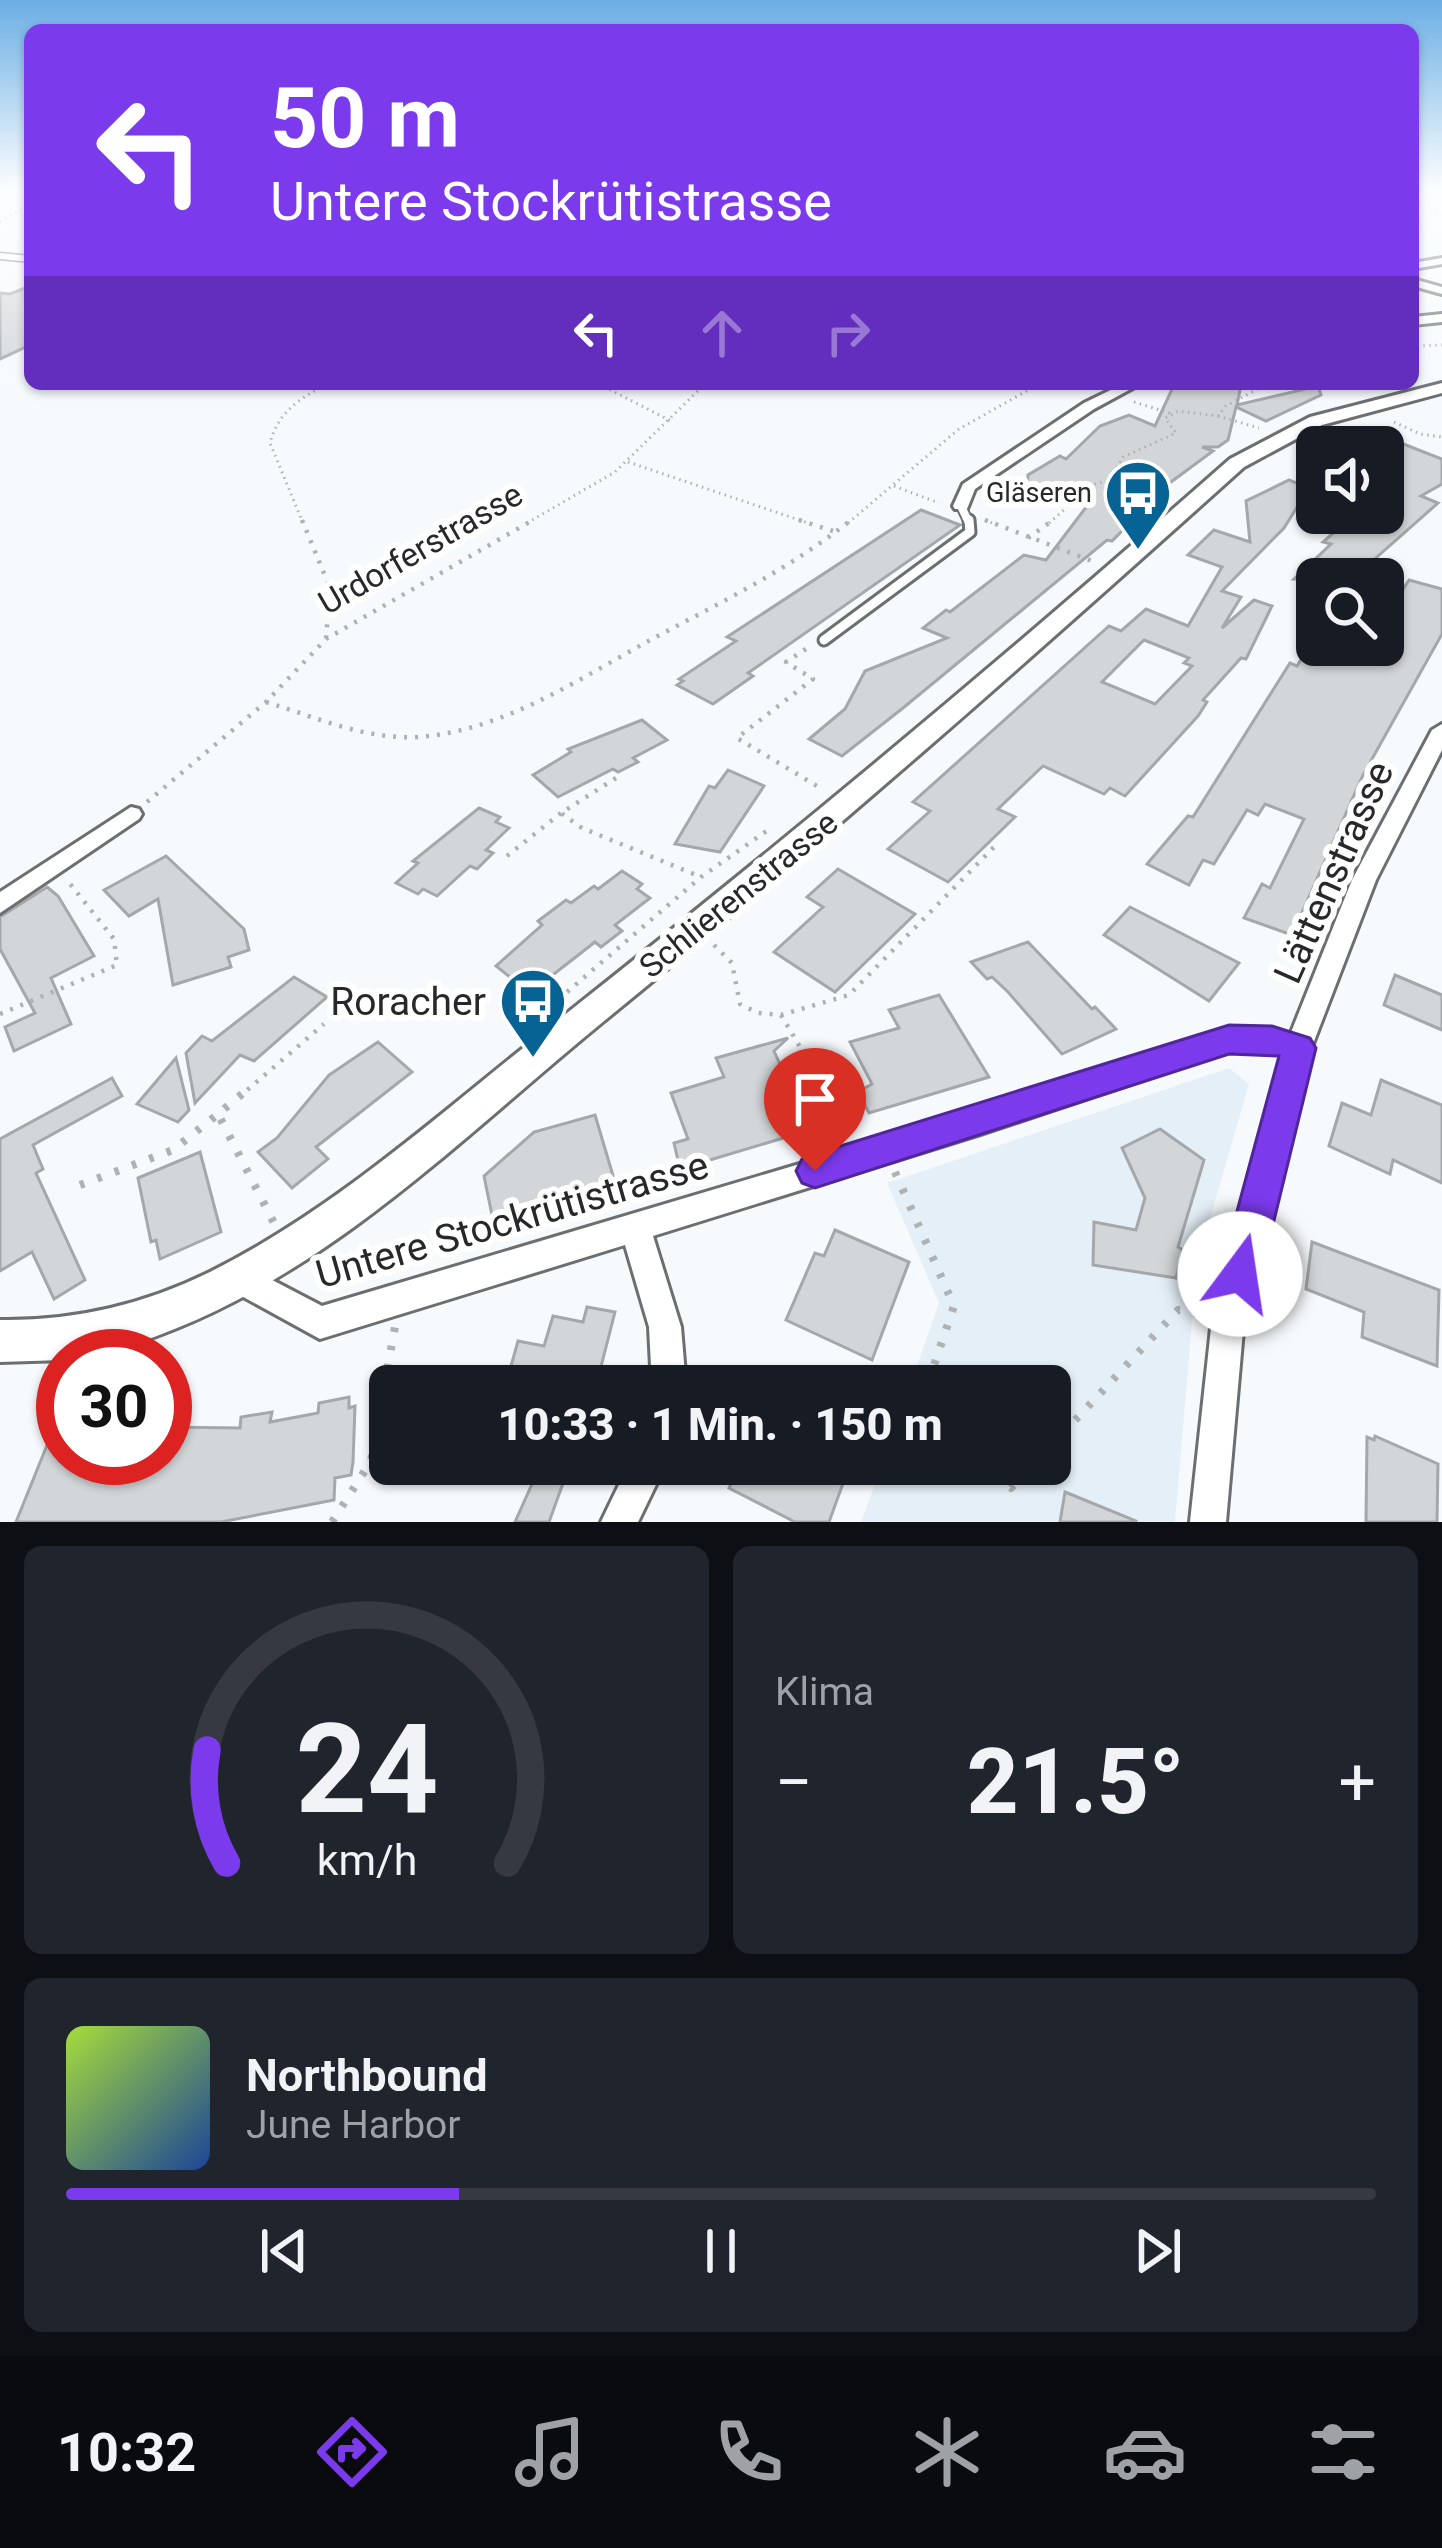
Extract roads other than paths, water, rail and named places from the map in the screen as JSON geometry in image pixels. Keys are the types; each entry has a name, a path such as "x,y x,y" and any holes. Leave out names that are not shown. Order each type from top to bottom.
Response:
{"street":[{"path":"1419,321 1442,318"},
{"path":"1419,321 1442,329"},
{"name":"Schlierenstrasse","path":"0,1341 77,1335 150,1319 288,1250 352,1205 694,932 1237,464 1316,421 1442,388"},
{"path":"961,506 968,487 1121,390"},
{"name":"Lättenstrasse","path":"1208,1522 1228,1319 1298,1048 1364,880 1439,741"},
{"path":"0,904 131,814"},
{"name":"Untere Stockrütistrasse","path":"238,1277 320,1323 1229,1040 1272,1040 1298,1048"},
{"path":"634,1225 665,1328 668,1365"},
{"path":"619,1522 638,1485"}],"lane":[{"path":"824,640 970,532 968,515 961,506"}],"place":[{"name":"Gläseren","path":"1138,552"},
{"name":"Roracher","path":"533,1060"}]}
